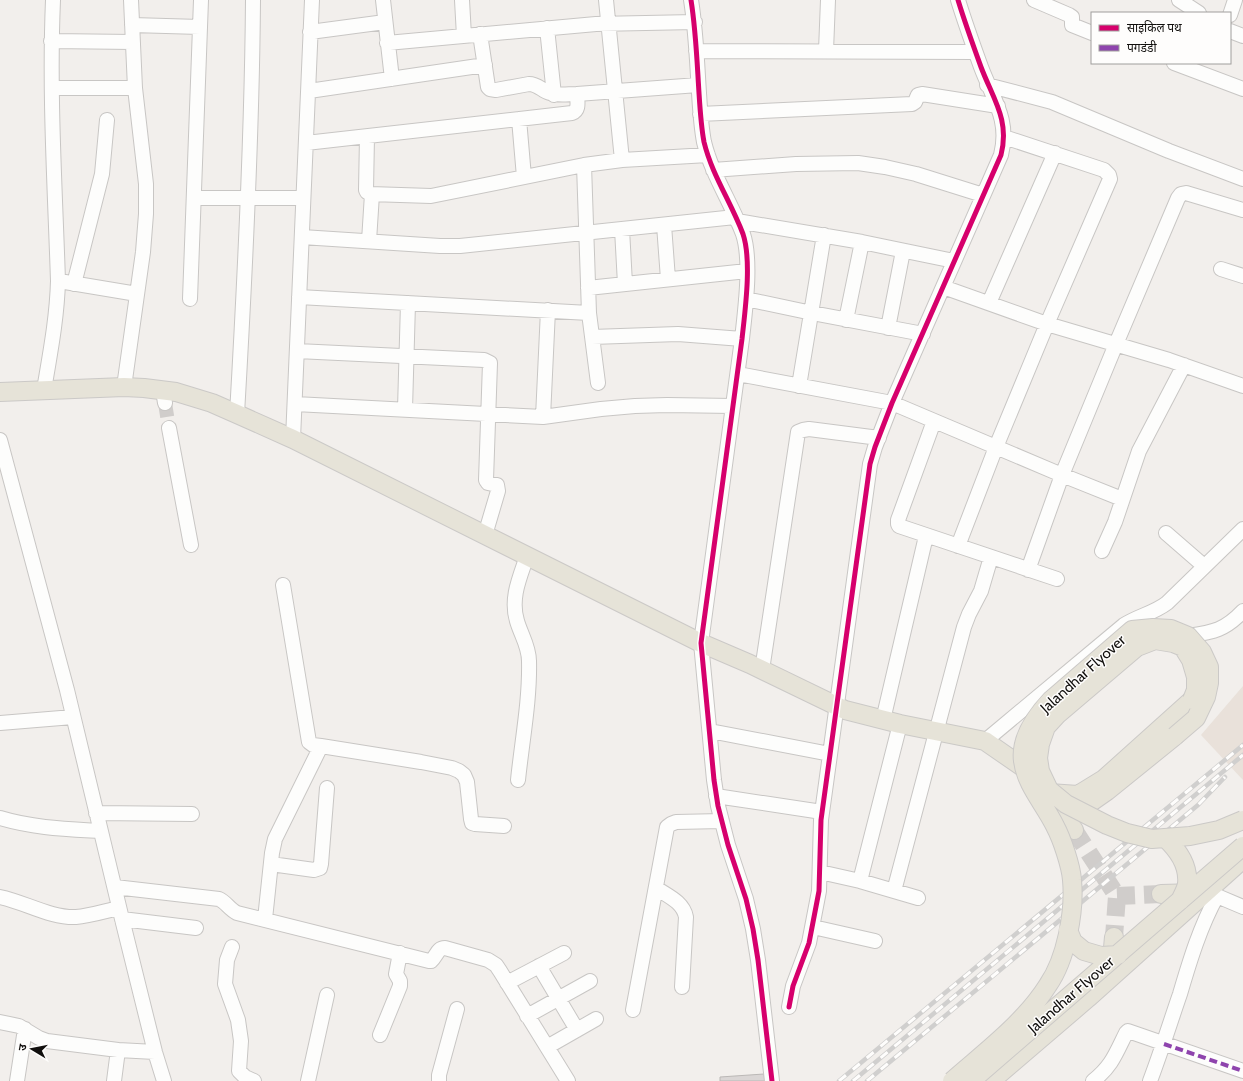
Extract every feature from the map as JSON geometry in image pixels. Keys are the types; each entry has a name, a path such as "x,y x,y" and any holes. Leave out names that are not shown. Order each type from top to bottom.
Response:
{"main road":[{"path":"0,392 124,387 164,397 176,392 212,403 293,439 701,643 762,670 837,707 900,724 984,741 1034,775 1065,814 1074,830"},
{"name":"Jalandhar Flyover","path":"952,1081 1020,1021 1049,985 1061,958 1068,930 1073,903 1070,866 1056,827 1028,779 1023,761 1024,743 1032,725 1039,713 1051,700 1132,630 1153,628 1171,629 1188,636 1202,652 1209,667 1209,683 1206,697 1196,718 1107,791 1087,804 1065,814"},
{"name":"Jalandhar Flyover","path":"1049,793 1078,795 1104,779 1192,700 1196,690 1196,677 1191,660 1183,648 1173,643 1155,640 1137,647 1057,715 1046,727 1040,744 1038,758 1040,771 1049,790 1066,804 1107,825 1128,833 1152,839 1190,836 1219,830 1243,820"},
{"path":"1165,838 1177,849 1186,866 1187,884 1180,901"},
{"name":"Jalandhar Flyover","path":"971,1081 1243,846"},
{"path":"991,1081 1210,893 1243,859"},
{"path":"1161,894 1210,893"},
{"path":"1068,930 1073,942 1084,951 1101,956 1118,955"},
{"path":"1111,978 1114,937"}],"street":[{"path":"44,390 56,314 58,282 51,41 53,0"},
{"path":"124,387 143,252 146,214 146,184 135,88 131,0"},
{"path":"190,299 195,198 201,0"},
{"path":"237,414 252,102 253,0"},
{"path":"293,439 312,0"},
{"path":"382,0 392,79"},
{"path":"462,0 464,36"},
{"path":"606,0 622,160"},
{"path":"690,0 694,22 700,114 704,141 713,170 743,234 746,246 747,271 746,299 738,374 701,643 716,796 728,845 746,899 753,929 772,1081"},
{"path":"826,51 828,0"},
{"path":"789,1007 793,986 805,957 813,927 819,891 822,812 870,464 892,403 1001,155 1004,136 1001,116 975,52 958,0"},
{"path":"1034,0 1069,15 1072,17 1072,25 1091,32"},
{"path":"1231,12 1235,0"},
{"path":"310,32 385,22"},
{"path":"387,43 608,23 694,22"},
{"path":"132,25 200,26"},
{"path":"547,28 554,94"},
{"path":"1231,31 1243,36"},
{"path":"480,34 488,87 490,89 496,90 535,84 548,93 577,94 698,85"},
{"path":"51,41 133,42"},
{"path":"696,51 975,52"},
{"path":"1177,64 1243,89"},
{"path":"309,91 485,65"},
{"path":"988,85 1052,102 1174,153 1243,179"},
{"path":"52,88 135,88"},
{"path":"306,144 519,120 575,112 578,108 577,94"},
{"path":"700,114 912,104 915,102 918,95 922,94 998,106"},
{"path":"74,284 102,174 107,120"},
{"path":"519,120 524,177"},
{"path":"958,546 996,447 1047,324 1110,179 1110,175 1104,170 1004,136"},
{"path":"367,137 366,190 368,194 431,196 584,165 622,160 708,155"},
{"path":"989,303 1055,153"},
{"path":"713,170 796,164 858,164 885,167 916,174 983,195"},
{"path":"584,165 589,313 598,383"},
{"path":"1028,570 1062,475 1178,198 1182,194 1186,193 1243,210"},
{"path":"369,241 372,194"},
{"path":"195,198 303,198"},
{"path":"302,237 460,246 736,219 862,242 954,261"},
{"path":"664,225 668,280"},
{"path":"622,230 625,284"},
{"path":"799,386 824,236"},
{"path":"846,320 862,242"},
{"path":"888,328 903,251"},
{"path":"1221,269 1243,276"},
{"path":"588,288 747,271"},
{"path":"58,282 137,294"},
{"path":"943,286 1047,324 1184,364 1243,386"},
{"path":"299,298 589,313"},
{"path":"746,299 846,320 923,334"},
{"path":"405,409 408,303"},
{"path":"544,417 548,310"},
{"path":"592,337 678,334 742,339"},
{"path":"297,351 488,362 491,367 486,480 488,483 497,485 498,490 485,535"},
{"path":"1102,551 1115,522 1127,482 1139,450 1184,364"},
{"path":"738,374 892,403 1122,499"},
{"path":"295,404 544,417 635,406 734,406"},
{"path":"934,421 898,524 902,528 1057,579"},
{"path":"169,428 191,545"},
{"path":"762,670 798,432 809,429 879,438"},
{"path":"0,440 4,468 73,717 120,913 155,1052 164,1081"},
{"path":"984,741 1124,625 1162,607 1167,603 1243,529"},
{"path":"1166,533 1204,566"},
{"path":"883,720 926,536"},
{"path":"518,780 529,677 529,659 528,647 517,621 515,598 517,586 527,556"},
{"path":"894,891 964,627 981,591 991,557"},
{"path":"283,584 307,738 309,742 313,745 421,762 452,768 459,771 464,775 468,782 470,819 472,823 504,826"},
{"path":"1188,636 1211,632 1223,628 1233,622 1243,611"},
{"path":"0,723 73,717"},
{"path":"860,881 900,724"},
{"path":"710,731 830,754"},
{"path":"265,919 275,838 321,746"},
{"path":"271,864 314,870 318,870 320,868 327,788"},
{"path":"716,796 822,812"},
{"path":"96,813 192,814"},
{"path":"0,818 38,827 100,832"},
{"path":"633,1010 667,827 676,822 722,821"},
{"path":"820,872 860,881 918,898"},
{"path":"115,888 223,900 231,910 431,961 441,948 445,948 492,962 496,965 568,1081"},
{"path":"656,888 681,905 685,912 682,987"},
{"path":"1150,1081 1164,1044 1194,947 1204,922 1210,893 1243,906"},
{"path":"0,897 14,900 60,916 74,917 120,913 196,928"},
{"path":"813,927 875,941"},
{"path":"232,947 227,960 225,984 238,1020 241,1041 239,1071 245,1077 254,1081"},
{"path":"507,983 564,953"},
{"path":"380,1035 400,986 400,981 396,974 400,954"},
{"path":"539,966 577,1030"},
{"path":"527,1016 590,981"},
{"path":"308,1081 327,995"},
{"path":"439,1081 439,1075 457,1009"},
{"path":"547,1047 596,1020"},
{"path":"0,1022 19,1026 39,1038 48,1041 118,1050 155,1052"},
{"path":"17,1081 25,1029"},
{"path":"1094,1081 1106,1070 1127,1032 1243,1070"},
{"path":"114,1081 118,1050"}],"shaded area":[{"path":"1243,686 1243,780 1201,735"}],"building":[{"path":"764,1074 765,1081 720,1081 720,1077"}],"tunnel":[{"path":"165,403 169,428"},
{"path":"1074,830 1117,896 1114,937"},
{"path":"1117,896 1161,894"}],"railway":[{"path":"839,1081 1243,745"},
{"path":"853,1081 1243,755"},
{"path":"867,1081 1198,805 1225,777"}],"marked path":[{"path":"1164,1044 1243,1071"}],"cycle path":[{"path":"691,0 704,142 712,166 743,234 747,258 746,301 742,339 701,643 714,780 718,806 728,845 746,899 753,929 772,1081"},
{"path":"789,1007 793,986 809,943 819,891 821,820 870,464 892,403 1001,155 1003,142 1002,120 981,67 958,0"}]}
